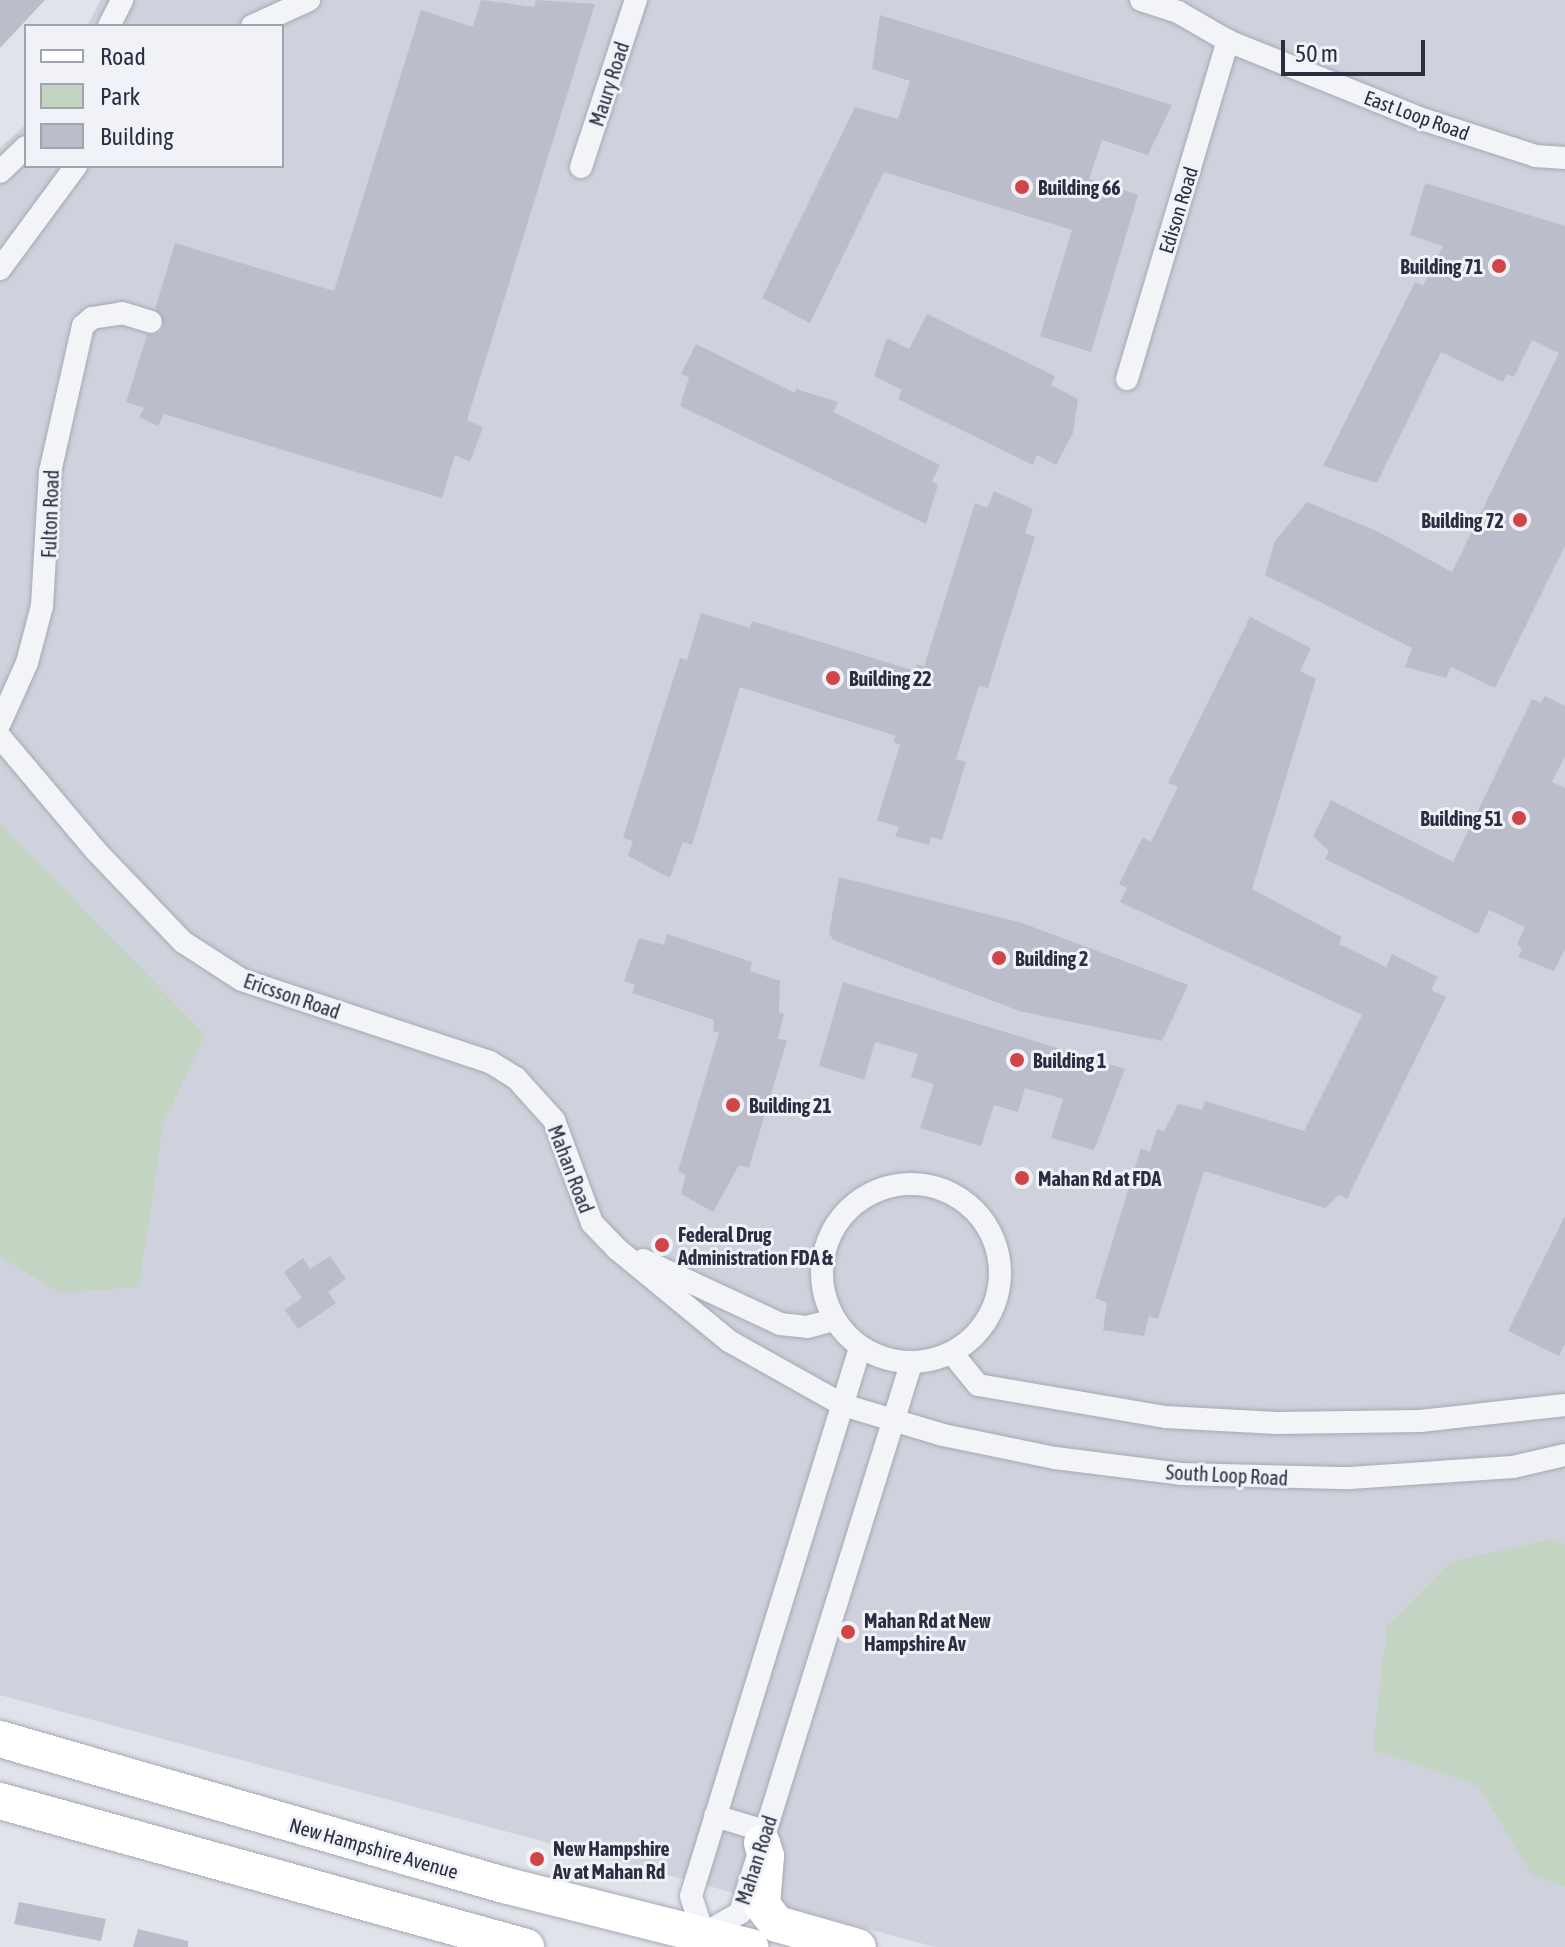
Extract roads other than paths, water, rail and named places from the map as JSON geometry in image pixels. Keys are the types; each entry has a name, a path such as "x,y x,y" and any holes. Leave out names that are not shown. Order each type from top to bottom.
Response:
{"main road":[{"name":"New Hampshire Avenue","path":"0,1739 504,1885 750,1947"},
{"path":"0,1801 526,1947"},
{"path":"764,1837 766,1856 762,1905 777,1924 858,1947"}],"street":[{"path":"110,24 122,0"},
{"path":"256,24 309,0"},
{"name":"Maury Road","path":"581,167 636,0"},
{"name":"East Loop Road","path":"1141,0 1178,12 1228,41 1434,123 1536,156 1565,158"},
{"name":"Edison Road","path":"1127,379 1228,41"},
{"path":"0,172 24,149"},
{"path":"0,269 75,168"},
{"name":"Fulton Road","path":"0,723 27,663 42,606 50,472 83,326 92,318 122,313 151,322"},
{"name":"Ericsson Road","path":"0,737 96,851 183,942 242,980 490,1062 527,1087"},
{"name":"Mahan Road","path":"527,1087 554,1120 592,1223 617,1249 729,1341 843,1405 893,1423"},
{"path":"928,1182 968,1203 991,1238 997,1258 998,1282 990,1309 974,1334 952,1353 911,1364 860,1348 834,1320 824,1277 828,1246 841,1219 880,1189 928,1182"},
{"name":"Mahan Road","path":"617,1249 780,1324 807,1327 834,1320"},
{"path":"703,1934 691,1896 860,1348"},
{"path":"952,1353 978,1385 1165,1417 1277,1423 1420,1421 1565,1405"},
{"name":"Mahan Road","path":"703,1934 740,1913 911,1364"},
{"name":"South Loop Road","path":"893,1423 1069,1461 1263,1479 1453,1473 1565,1455"},
{"path":"715,1816 764,1837"}],"place":[{"name":"Building 66","path":"1022,187"},
{"name":"Building 71","path":"1499,266"},
{"name":"Building 72","path":"1520,520"},
{"name":"Building 22","path":"833,678"},
{"name":"Building 51","path":"1519,818"},
{"name":"Building 2","path":"999,958"},
{"name":"Building 1","path":"1017,1060"},
{"name":"Building 21","path":"733,1105"},
{"name":"Mahan Rd at FDA","path":"1022,1178"},
{"name":"Federal Drug Administration FDA &","path":"662,1245"},
{"name":"Mahan Rd at New Hampshire Av","path":"848,1632"},
{"name":"New Hampshire Av at Mahan Rd","path":"537,1859"}]}
